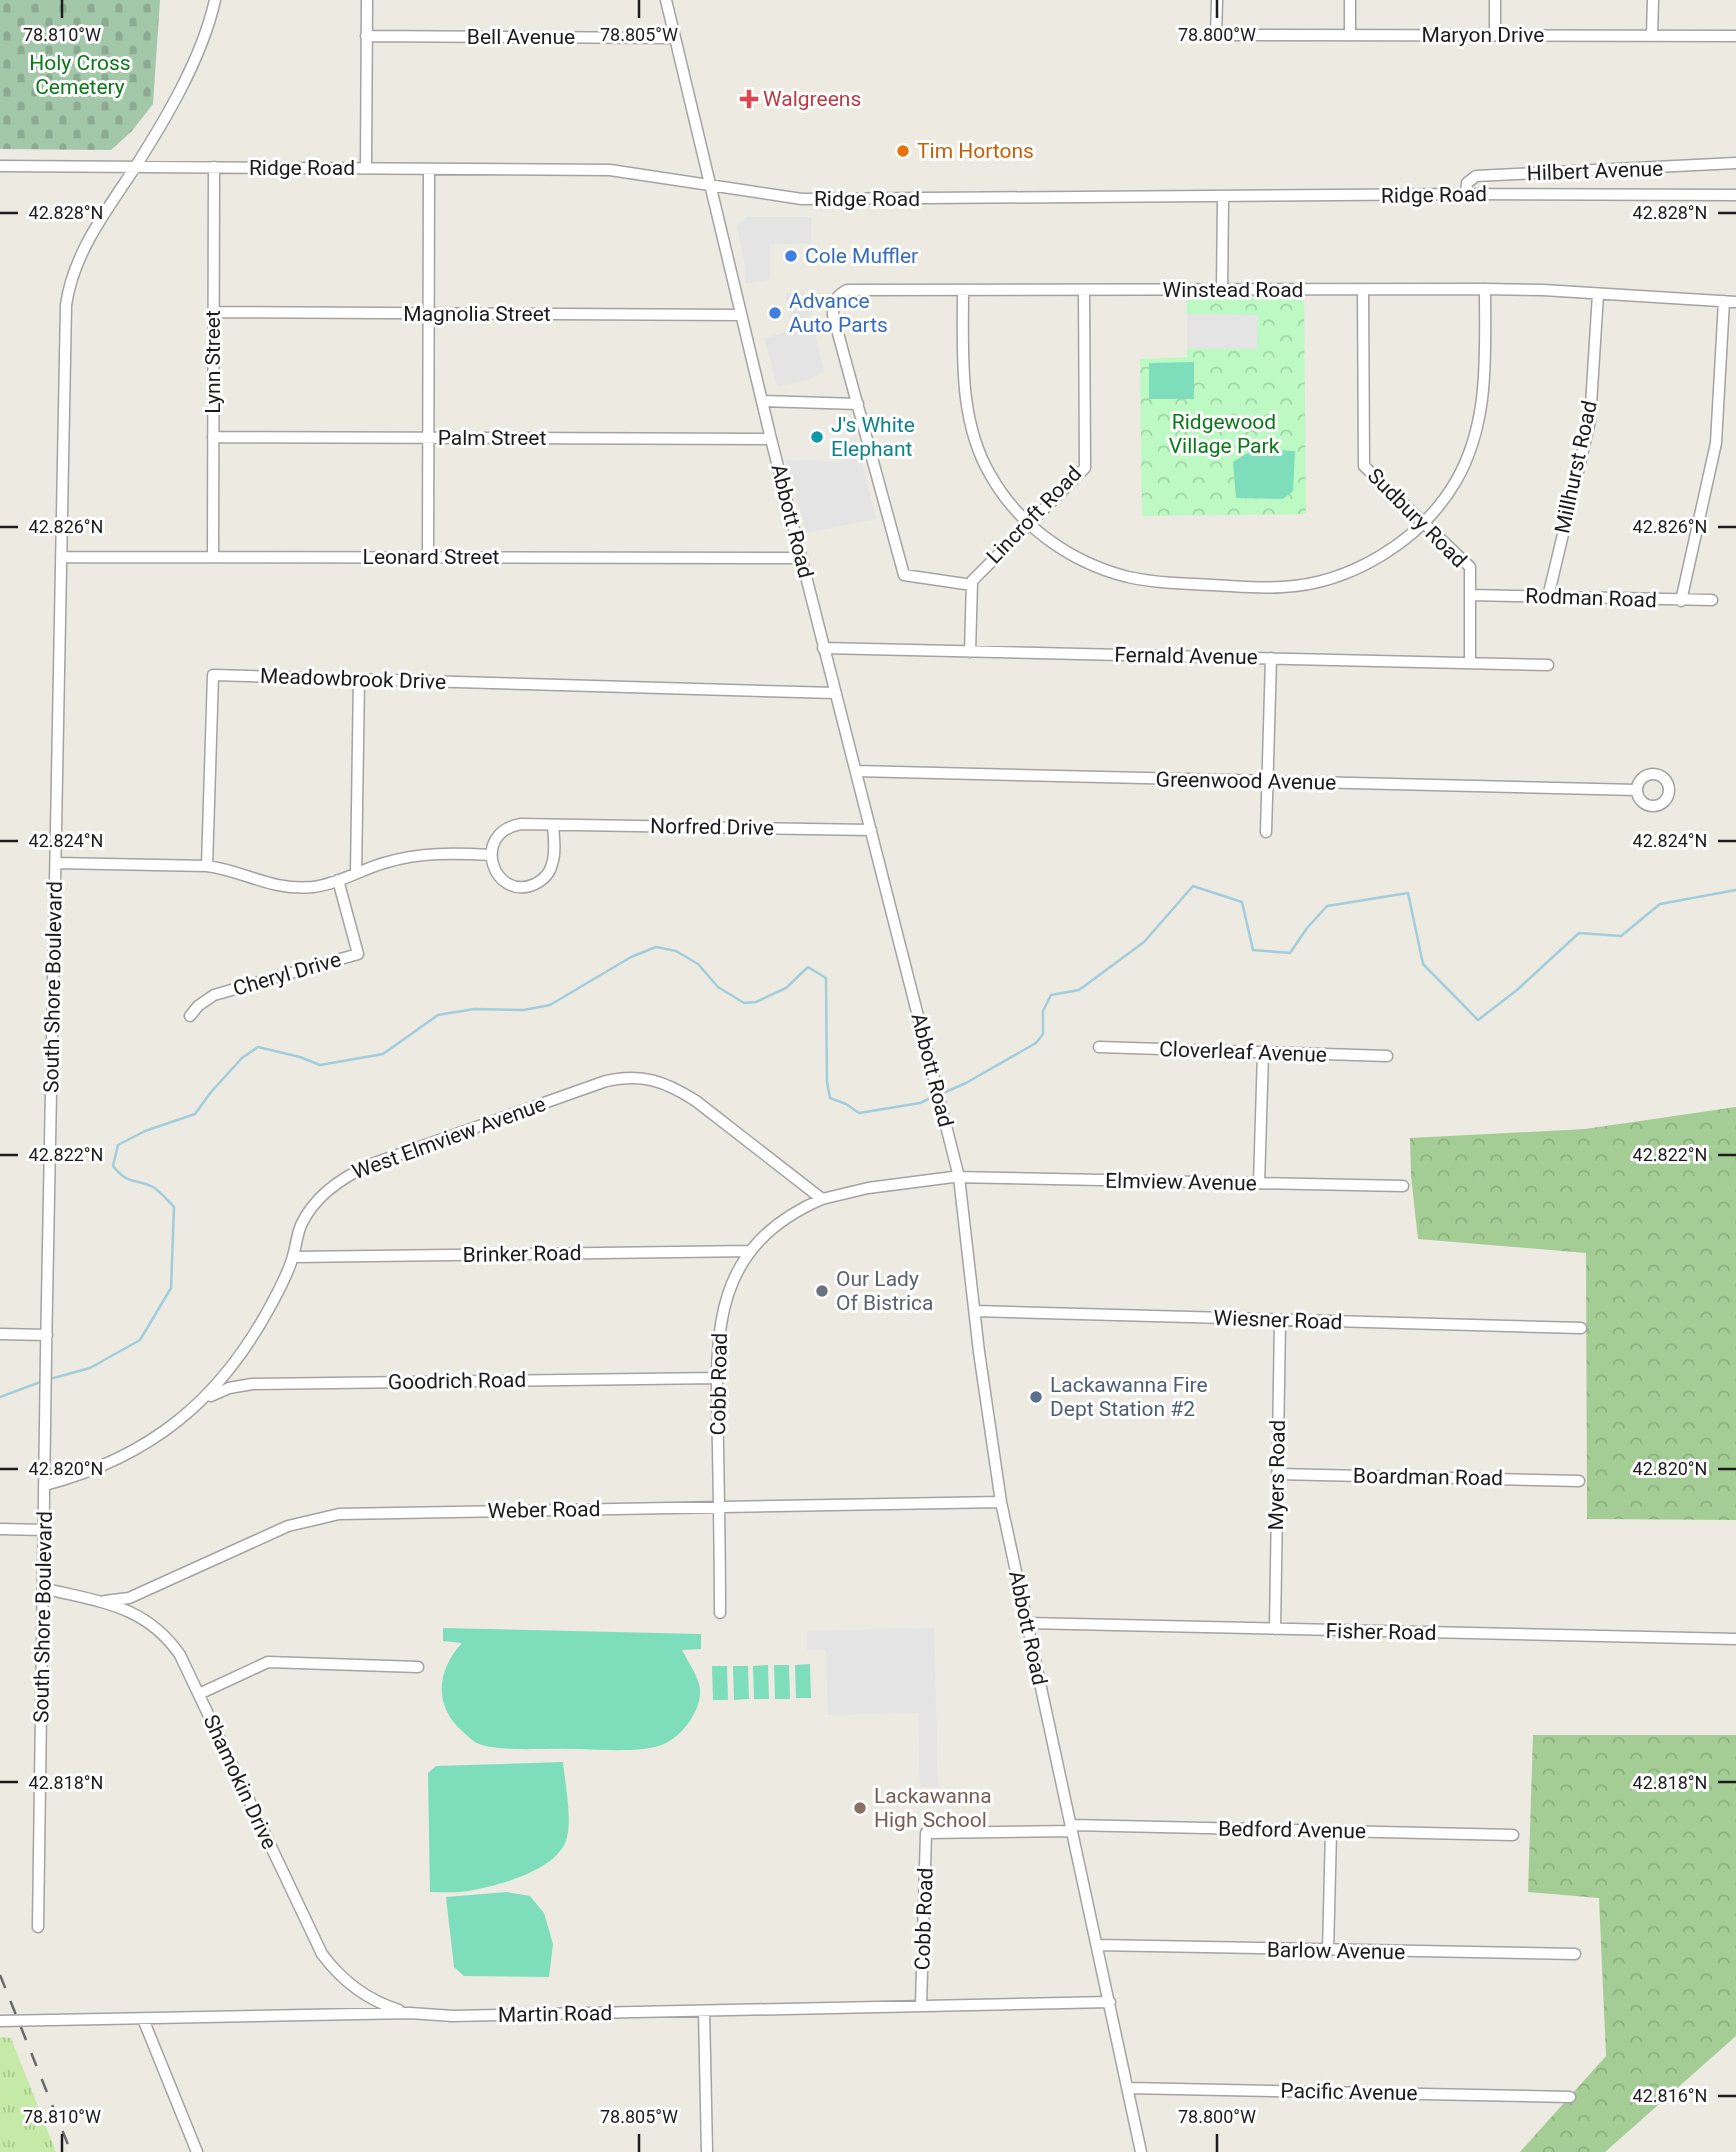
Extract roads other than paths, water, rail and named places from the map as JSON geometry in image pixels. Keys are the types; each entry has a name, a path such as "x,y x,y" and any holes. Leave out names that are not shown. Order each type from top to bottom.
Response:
{"street":[{"name":"South Shore Boulevard","path":"38,1927 63,400 68,288 78,260 92,234 161,126 202,44 215,0"},
{"path":"366,0 366,168"},
{"name":"Abbott Road","path":"666,0 823,648 959,1177 1001,1502 1141,2152"},
{"name":"Maryon Drive","path":"1217,0 1216,35 1732,36"},
{"path":"1350,0 1350,35"},
{"path":"1494,35 1495,0"},
{"path":"1652,36 1653,0"},
{"name":"Bell Avenue","path":"366,36 675,38"},
{"name":"Hilbert Avenue","path":"1466,194 1467,183 1475,176 1736,163"},
{"name":"Ridge Road","path":"0,166 610,170 802,199 1223,198 1466,194 1736,195"},
{"name":"Lynn Street","path":"213,557 214,167"},
{"path":"428,557 429,169"},
{"path":"1222,290 1223,198"},
{"name":"Winstead Road","path":"857,401 833,315 836,298 847,290 855,289 1485,289 1736,302"},
{"path":"963,290 963,373 976,444 1000,491 1028,523 1074,556 1131,578 1279,588 1311,583 1361,566 1403,540 1422,522 1455,481 1467,457 1478,422 1485,377 1485,289"},
{"name":"Lincroft Road","path":"970,652 972,581 1084,468 1084,290"},
{"name":"Sudbury Road","path":"1363,290 1364,466 1470,567 1470,662"},
{"name":"Millhurst Road","path":"1548,597 1590,421 1598,294"},
{"path":"1681,601 1716,443 1724,301"},
{"name":"Magnolia Street","path":"213,312 741,315"},
{"path":"762,401 857,401 904,575 972,585"},
{"name":"Palm Street","path":"213,437 771,439"},
{"name":"Leonard Street","path":"61,557 802,558"},
{"name":"Rodman Road","path":"1470,595 1712,600"},
{"name":"Fernald Avenue","path":"823,648 1548,665"},
{"path":"1266,832 1271,657"},
{"name":"Meadowbrook Drive","path":"208,866 213,675 835,693"},
{"path":"355,873 359,679"},
{"name":"Greenwood Avenue","path":"856,771 1637,790"},
{"name":"Norfred Drive","path":"491,855 499,835 513,825 871,830"},
{"path":"56,863 208,866 281,886 313,887 383,863 429,853 491,855 491,863 500,878 516,887 532,886 542,880 552,865 553,826"},
{"name":"Cheryl Drive","path":"190,1017 198,1006 214,995 358,954 338,880"},
{"name":"Cloverleaf Avenue","path":"1099,1047 1387,1056"},
{"path":"1259,1183 1263,1053"},
{"name":"West Elmview Avenue","path":"45,1485 89,1472 121,1458 169,1428 202,1402 219,1384 249,1342 271,1304 293,1257 296,1239 306,1216 326,1192 349,1174 372,1164 612,1080 649,1079 674,1087 696,1101 822,1199"},
{"path":"822,1199 869,1188 959,1177"},
{"name":"Elmview Avenue","path":"959,1177 1403,1186"},
{"name":"Cobb Road","path":"720,1613 717,1336 720,1317 734,1278 751,1251 780,1223 802,1208 822,1199"},
{"name":"Brinker Road","path":"293,1257 751,1251"},
{"name":"Wiesner Road","path":"975,1311 1581,1328"},
{"name":"Myers Road","path":"1275,1629 1280,1321"},
{"path":"0,1334 47,1335"},
{"name":"Goodrich Road","path":"202,1402 229,1388 252,1384 717,1378"},
{"name":"Boardman Road","path":"1277,1474 1579,1481"},
{"name":"Weber Road","path":"104,1601 129,1598 288,1526 339,1514 1001,1502"},
{"path":"0,1529 44,1530"},
{"name":"Shamokin Drive","path":"43,1588 104,1601 129,1611 160,1630 180,1655 322,1954 332,1968 356,1989 375,2000 410,2013"},
{"name":"Fisher Road","path":"1027,1623 1736,1639"},
{"path":"199,1694 268,1662 418,1667"},
{"name":"Bedford Avenue","path":"926,1833 1072,1828 1513,1835"},
{"path":"1328,1951 1331,1831"},
{"name":"Cobb Road","path":"921,2006 926,1833"},
{"name":"Barlow Avenue","path":"1097,1945 1575,1954"},
{"name":"Martin Road","path":"0,2021 410,2013 453,2016 1110,2003"},
{"path":"704,2011 707,2152"},
{"path":"144,2019 197,2152"},
{"name":"Pacific Avenue","path":"1128,2088 1570,2097"}],"waterway":[{"path":"941,1094 966,1083 1036,1043 1043,1034 1043,1011 1051,995 1079,990 1144,942 1193,886 1242,902 1253,950 1290,953 1307,928 1327,906 1408,893 1423,964 1478,1020 1517,990 1579,933 1621,936 1660,904 1736,890"},
{"path":"50,1379 90,1368 140,1340 171,1288 174,1207 153,1187 128,1179 113,1166 118,1145 145,1131 195,1114 242,1058 258,1047 300,1057 320,1065 383,1054 438,1015 474,1009 524,1010 550,1005 631,957 656,947 676,951 698,964 718,987 744,1003 756,1002 786,988 808,967 826,978 827,1082 830,1098 859,1113 920,1103 935,1096"},
{"path":"0,1397 43,1381"}],"railway":[{"path":"0,1975 71,2152"}],"place":[{"name":"Walgreens","path":"749,99"},
{"name":"Tim Hortons","path":"903,151"},
{"name":"Cole Muffler","path":"791,256"},
{"name":"Advance Auto Parts","path":"775,313"},
{"name":"J's White Elephant","path":"817,437"},
{"name":"Our Lady Of Bistrica","path":"822,1291"},
{"name":"Lackawanna Fire Dept Station #2","path":"1036,1397"},
{"name":"Lackawanna High School","path":"860,1808"}],"park label":[{"name":"Holy Cross Cemetery","path":"80,75"},
{"name":"Ridgewood Village Park","path":"1224,434"}]}
